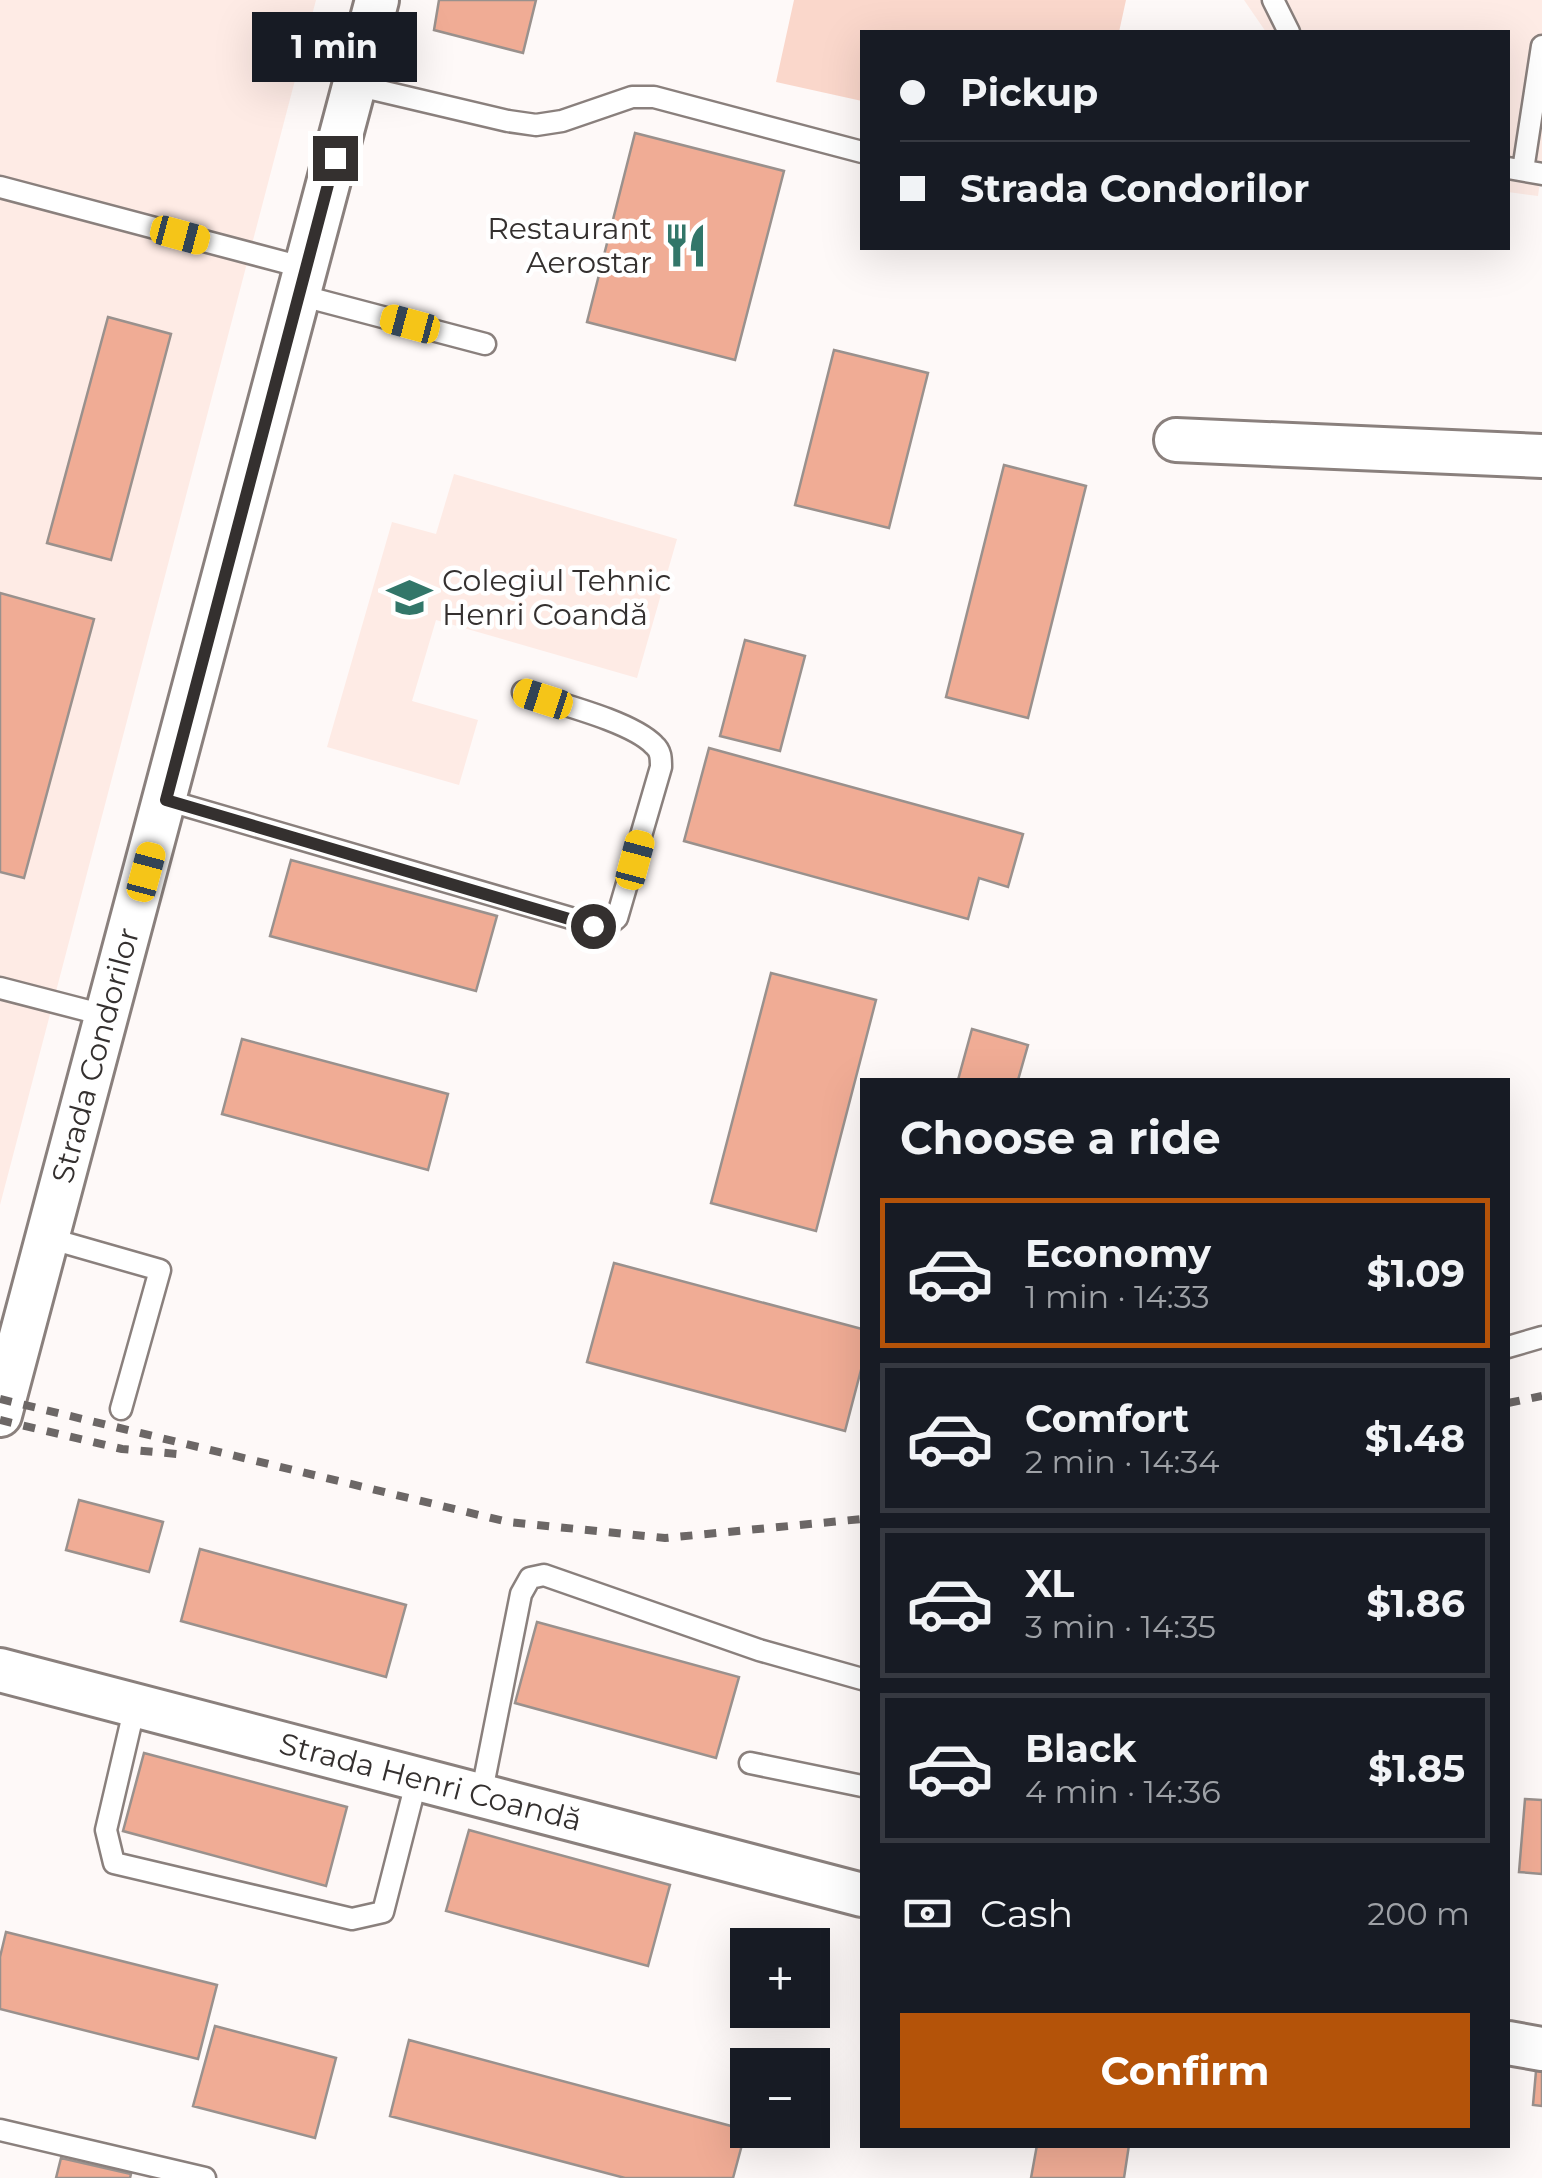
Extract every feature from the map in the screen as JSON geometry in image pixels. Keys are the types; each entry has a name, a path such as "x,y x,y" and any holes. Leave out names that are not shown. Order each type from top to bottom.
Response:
{"street":[{"name":"Strada Condorilor","path":"0,1415 377,0"},
{"path":"1176,440 1542,456"},
{"name":"Strada Henri Coandă","path":"0,1670 860,1894"},
{"path":"1510,2043 1542,2050"}],"lane":[{"path":"1273,0 1288,30"},
{"path":"1524,171 1542,46"},
{"path":"355,85 508,122 536,125 562,121 632,96 654,97 860,151"},
{"path":"0,188 485,344"},
{"path":"166,800 605,928 617,918 626,891 661,766 658,748 626,727 523,692"},
{"path":"0,988 108,1016"},
{"path":"48,1238 160,1270 122,1409"},
{"path":"1510,1346 1542,1337"},
{"path":"482,1796 521,1594 530,1578 544,1575 759,1650 860,1678"},
{"path":"136,1706 106,1830 114,1863 352,1919 368,1918 383,1912 417,1779"},
{"path":"750,1763 860,1786"},
{"path":"0,2130 205,2178"}],"shaded area":[{"path":"0,0 316,0 0,1205"},
{"path":"794,0 1126,0 1119,30 860,30 860,101 776,82"},
{"path":"1244,0 1542,0 1542,168 1538,196 1510,192 1510,30 1265,30"},
{"path":"454,474 677,539 637,678 436,620 412,701 478,720 459,785 327,747 392,522 436,534"}],"building":[{"path":"439,0 536,0 523,53 434,30"},
{"name":"Restaurant Aerostar","path":"635,133 784,171 735,360 587,322"},
{"path":"108,317 171,334 111,560 47,543"},
{"path":"834,350 928,373 889,528 795,505"},
{"path":"1004,465 1086,486 1028,718 946,697"},
{"path":"0,593 94,619 24,878 0,872"},
{"path":"745,640 805,656 780,751 720,736"},
{"path":"709,748 1023,834 1008,887 979,878 968,919 684,841"},
{"path":"291,860 497,916 476,991 270,936"},
{"path":"771,973 876,1000 816,1231 711,1203"},
{"path":"972,1029 1028,1045 1019,1078 959,1078"},
{"path":"242,1039 448,1094 428,1170 222,1114"},
{"path":"614,1263 860,1328 860,1374 845,1431 587,1362"},
{"path":"79,1500 163,1522 149,1572 66,1550"},
{"path":"200,1549 406,1605 386,1677 181,1621"},
{"path":"537,1622 739,1677 716,1758 515,1703"},
{"path":"144,1753 347,1807 326,1886 123,1831"},
{"path":"1525,1799 1542,1800 1542,1874 1519,1872"},
{"path":"469,1830 670,1885 648,1966 446,1911"},
{"path":"6,1932 217,1985 198,2059 0,2009 0,1957"},
{"path":"215,2026 336,2058 315,2138 193,2106"},
{"path":"409,2040 730,2126 730,2148 741,2148 733,2178 625,2178 390,2116"},
{"path":"1537,2060 1542,2060 1542,2106 1533,2105"},
{"path":"1036,2148 1129,2148 1124,2178 1031,2178"},
{"path":"61,2158 131,2174 130,2178 56,2178"}],"railway":[{"path":"1510,1403 1542,1396"},
{"path":"0,1399 508,1522 665,1538 860,1519"},
{"path":"0,1420 122,1449 177,1454"}],"place":[{"name":"Restaurant Aerostar","path":"685,246"},
{"name":"Colegiul Tehnic Henri Coandă","path":"409,598"}],"route":[{"path":"335,158 166,800 593,926"}]}
